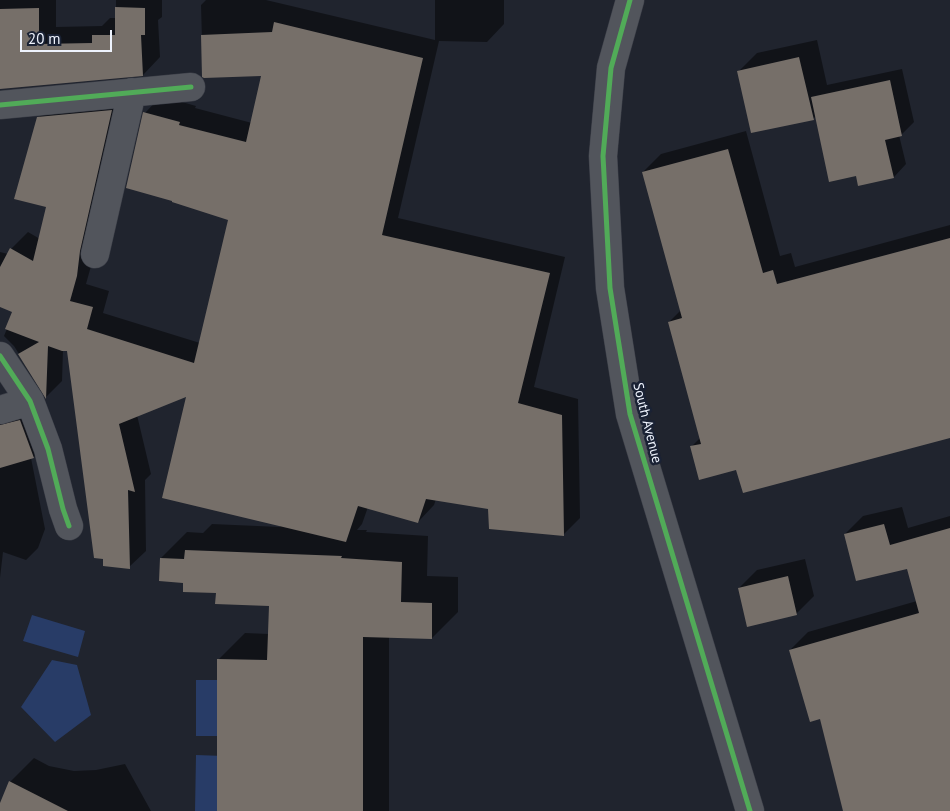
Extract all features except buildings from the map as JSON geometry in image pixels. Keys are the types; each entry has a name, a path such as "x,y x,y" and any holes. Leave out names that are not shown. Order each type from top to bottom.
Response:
{"street":[{"name":"South Avenue","path":"630,0 611,68 603,156 610,288 630,414 750,811"},
{"path":"0,105 191,87"},
{"path":"95,254 132,92"},
{"path":"0,356 30,401 48,449 69,526"},
{"path":"0,410 30,401"}],"shaded area":[{"path":"32,615 85,631 78,657 23,641"},
{"path":"52,660 77,665 91,715 55,742 21,707"},
{"path":"196,680 223,680 223,736 196,736"},
{"path":"196,755 224,756 223,811 195,811"}],"cycle path":[{"path":"630,0 611,68 603,156 610,288 630,414 750,811"},
{"path":"0,105 191,87"},
{"path":"0,356 30,401 48,449 69,526"}]}
